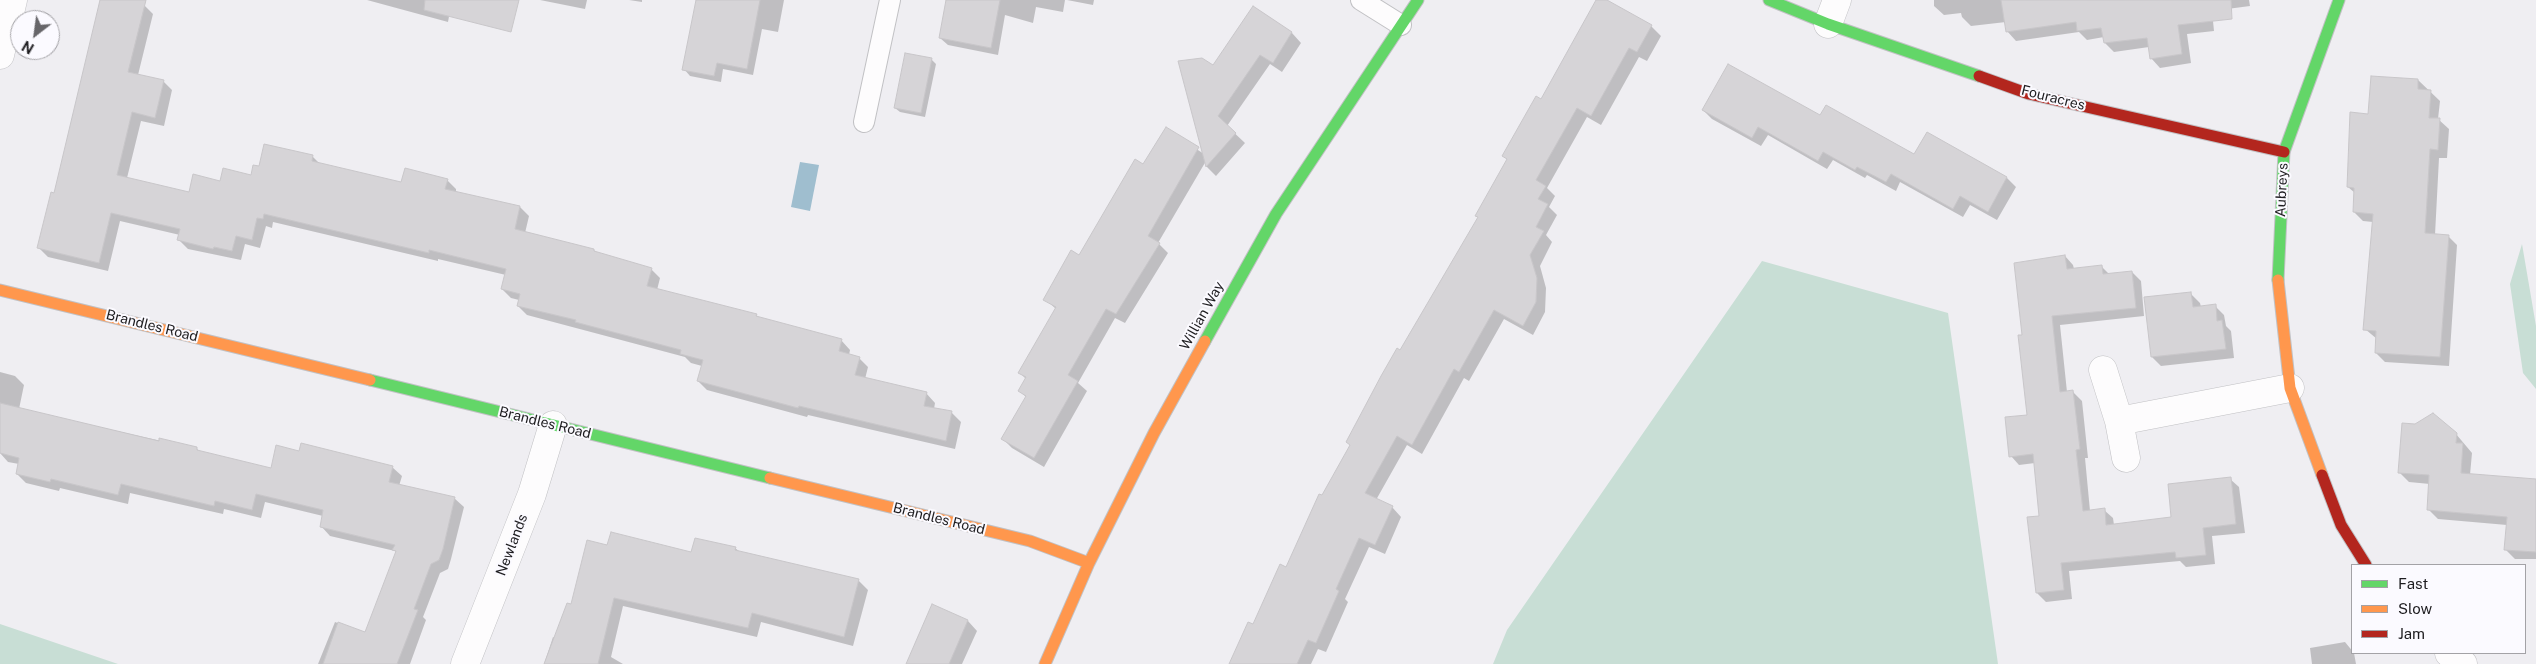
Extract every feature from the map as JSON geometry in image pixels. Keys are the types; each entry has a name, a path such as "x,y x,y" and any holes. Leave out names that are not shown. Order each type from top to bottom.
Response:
{"street":[{"path":"0,55 13,0"},
{"name":"Willian Way","path":"1045,664 1089,563 1154,433 1276,214 1418,0"},
{"name":"Fouracres","path":"1769,0 1833,12 2029,94 2284,152"},
{"name":"Aubreys","path":"2339,0 2284,152 2277,275 2290,388 2341,525 2365,564"},
{"name":"Brandles Road","path":"0,290 1030,541 1089,563"},
{"path":"2103,370 2119,421 2126,458"},
{"path":"2119,421 2290,388"},
{"name":"Newlands","path":"465,664 532,494 553,425"},
{"path":"2450,654 2463,664"}],"lane":[{"path":"864,122 890,0"},
{"path":"1361,0 1401,25"}],"green space":[{"path":"2522,244 2536,326 2536,389 2523,373 2510,284"},
{"path":"1762,261 1948,313 1998,664 1493,664 1507,630"},
{"path":"0,624 118,664 0,664"}],"water":[{"path":"800,162 819,165 810,211 791,207"}],"building":[{"path":"100,0 146,0 128,72 164,80 155,118 132,112 117,175 189,192 193,174 220,181 223,168 251,175 253,165 259,166 264,144 313,155 312,161 401,182 405,168 448,179 445,189 520,206 515,229 594,249 594,251 652,268 647,286 757,314 756,316 842,339 839,351 860,357 855,375 927,392 924,406 952,411 946,441 799,406 798,408 697,381 703,360 680,354 681,350 575,322 576,320 517,306 520,294 501,289 506,269 264,214 263,219 257,218 252,240 236,236 232,251 214,247 213,249 177,240 180,229 111,213 99,263 37,248 51,192 54,193"},
{"path":"425,0 519,0 511,32 424,10"},
{"path":"696,0 760,0 747,69 717,63 714,76 682,70"},
{"path":"946,0 1000,0 991,48 939,38"},
{"path":"1596,0 1607,0 1652,25 1637,52 1629,48 1591,116 1577,108 1536,180 1546,186 1538,199 1548,204 1536,227 1544,231 1530,255 1537,278 1536,302 1523,326 1494,310 1459,372 1454,369 1412,445 1397,436 1365,493 1393,506 1375,545 1359,538 1336,589 1339,591 1316,643 1308,640 1297,664 1229,664 1248,622 1253,624 1280,564 1286,567 1319,494 1322,495 1350,445 1346,442 1381,376 1397,348 1400,350 1478,217 1475,216 1507,159 1502,156 1536,96 1541,99"},
{"path":"2001,0 2231,0 2232,19 2178,25 2182,54 2150,59 2147,38 2104,43 2101,28 2077,31 2076,22 2006,32"},
{"path":"1253,6 1292,32 1273,63 1260,55 1218,116 1236,133 1206,167 1178,61 1202,58 1213,65"},
{"path":"905,53 932,58 921,113 894,108"},
{"path":"1728,64 1820,115 1826,105 1914,154 1927,132 2007,177 1988,212 1960,196 1953,209 1891,174 1886,182 1857,167 1855,170 1823,152 1818,161 1758,127 1752,138 1702,110"},
{"path":"2371,76 2418,79 2418,89 2431,90 2429,118 2440,118 2438,150 2430,149 2425,233 2449,235 2440,357 2375,353 2376,331 2363,330 2373,214 2353,212 2354,188 2347,187 2350,112 2368,114"},
{"path":"1166,127 1199,147 1148,236 1160,243 1116,314 1106,309 1068,375 1078,381 1034,458 1001,439 1026,396 1018,391 1026,377 1018,373 1056,307 1043,300 1071,250 1079,255 1135,159 1143,164"},
{"path":"2065,255 2067,269 2102,265 2103,274 2132,271 2136,308 2052,316 2060,392 2073,390 2080,449 2076,450 2083,511 2105,508 2106,525 2171,517 2168,484 2231,477 2236,524 2203,528 2206,555 2176,558 2175,552 2061,563 2064,590 2036,593 2027,517 2039,516 2033,454 2009,457 2005,417 2027,415 2018,335 2022,335 2014,263"},
{"path":"2191,292 2193,307 2216,304 2217,321 2222,320 2226,349 2151,357 2144,297"},
{"path":"0,403 159,441 159,438 197,447 197,450 271,468 276,445 299,451 301,443 393,466 389,482 455,497 443,549 439,560 431,564 414,609 418,610 397,664 323,664 338,622 365,632 396,551 392,550 395,545 320,527 323,510 256,494 252,510 215,501 214,506 121,484 118,495 51,479 50,482 16,474 19,458 0,453"},
{"path":"2433,413 2457,433 2456,443 2463,443 2461,473 2536,479 2536,552 2504,550 2507,517 2427,510 2429,475 2398,473 2402,423 2415,424"},
{"path":"611,532 691,552 695,538 736,547 735,550 859,579 844,637 752,613 748,628 614,598 598,664 544,664 567,603 571,604 587,540 607,545"},
{"path":"932,604 968,620 949,664 906,664"}],"traffic: fast":[{"path":"1205,341 1276,214 1418,0"},
{"path":"1769,0 1828,24 1979,76"},
{"path":"2278,280 2284,152 2339,0"},
{"path":"370,380 770,478"}],"traffic: slow":[{"path":"2278,280 2290,388 2322,475"},
{"path":"0,290 370,380"},
{"path":"1045,664 1089,563 1154,433 1205,341"},
{"path":"770,478 1030,541 1089,563"}],"traffic: jam":[{"path":"1979,76 2029,94 2284,152"},
{"path":"2322,475 2341,525 2365,564"}]}
